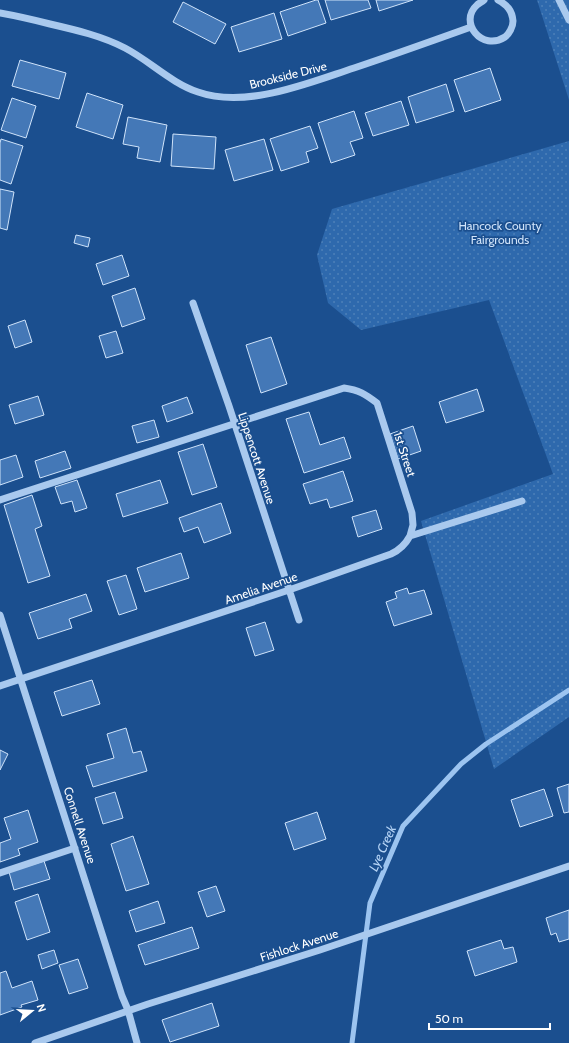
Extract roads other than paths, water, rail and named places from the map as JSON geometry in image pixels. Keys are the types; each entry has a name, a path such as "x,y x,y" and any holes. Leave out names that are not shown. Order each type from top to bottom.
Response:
{"street":[{"path":"484,0 476,6 470,16 471,27 477,36 487,41 498,41 508,35 513,25 512,14 506,4 498,0"},
{"path":"559,0 569,20"},
{"name":"Brookside Drive","path":"0,13 67,28 103,38 127,49 178,82 197,92 232,98 256,96 313,82 471,27"},
{"name":"Lippencott Avenue","path":"193,303 299,620"},
{"name":"1st Street","path":"234,424 344,388 356,390 366,394 377,403 412,513 413,525 410,536"},
{"path":"0,500 234,424"},
{"name":"Amelia Avenue","path":"0,686 289,590 391,554 406,544 410,536 522,501"},
{"name":"Connell Avenue","path":"0,615 76,848 122,996 128,1010 137,1043"},
{"path":"0,873 76,848"},
{"name":"Fishlock Avenue","path":"35,1043 128,1010 320,950 569,866"}],"waterway":[{"name":"Lye Creek","path":"352,1043 370,903 403,826 461,764 486,744 569,690"}],"park label":[{"name":"Hancock County Fairgrounds","path":"500,232"}]}
